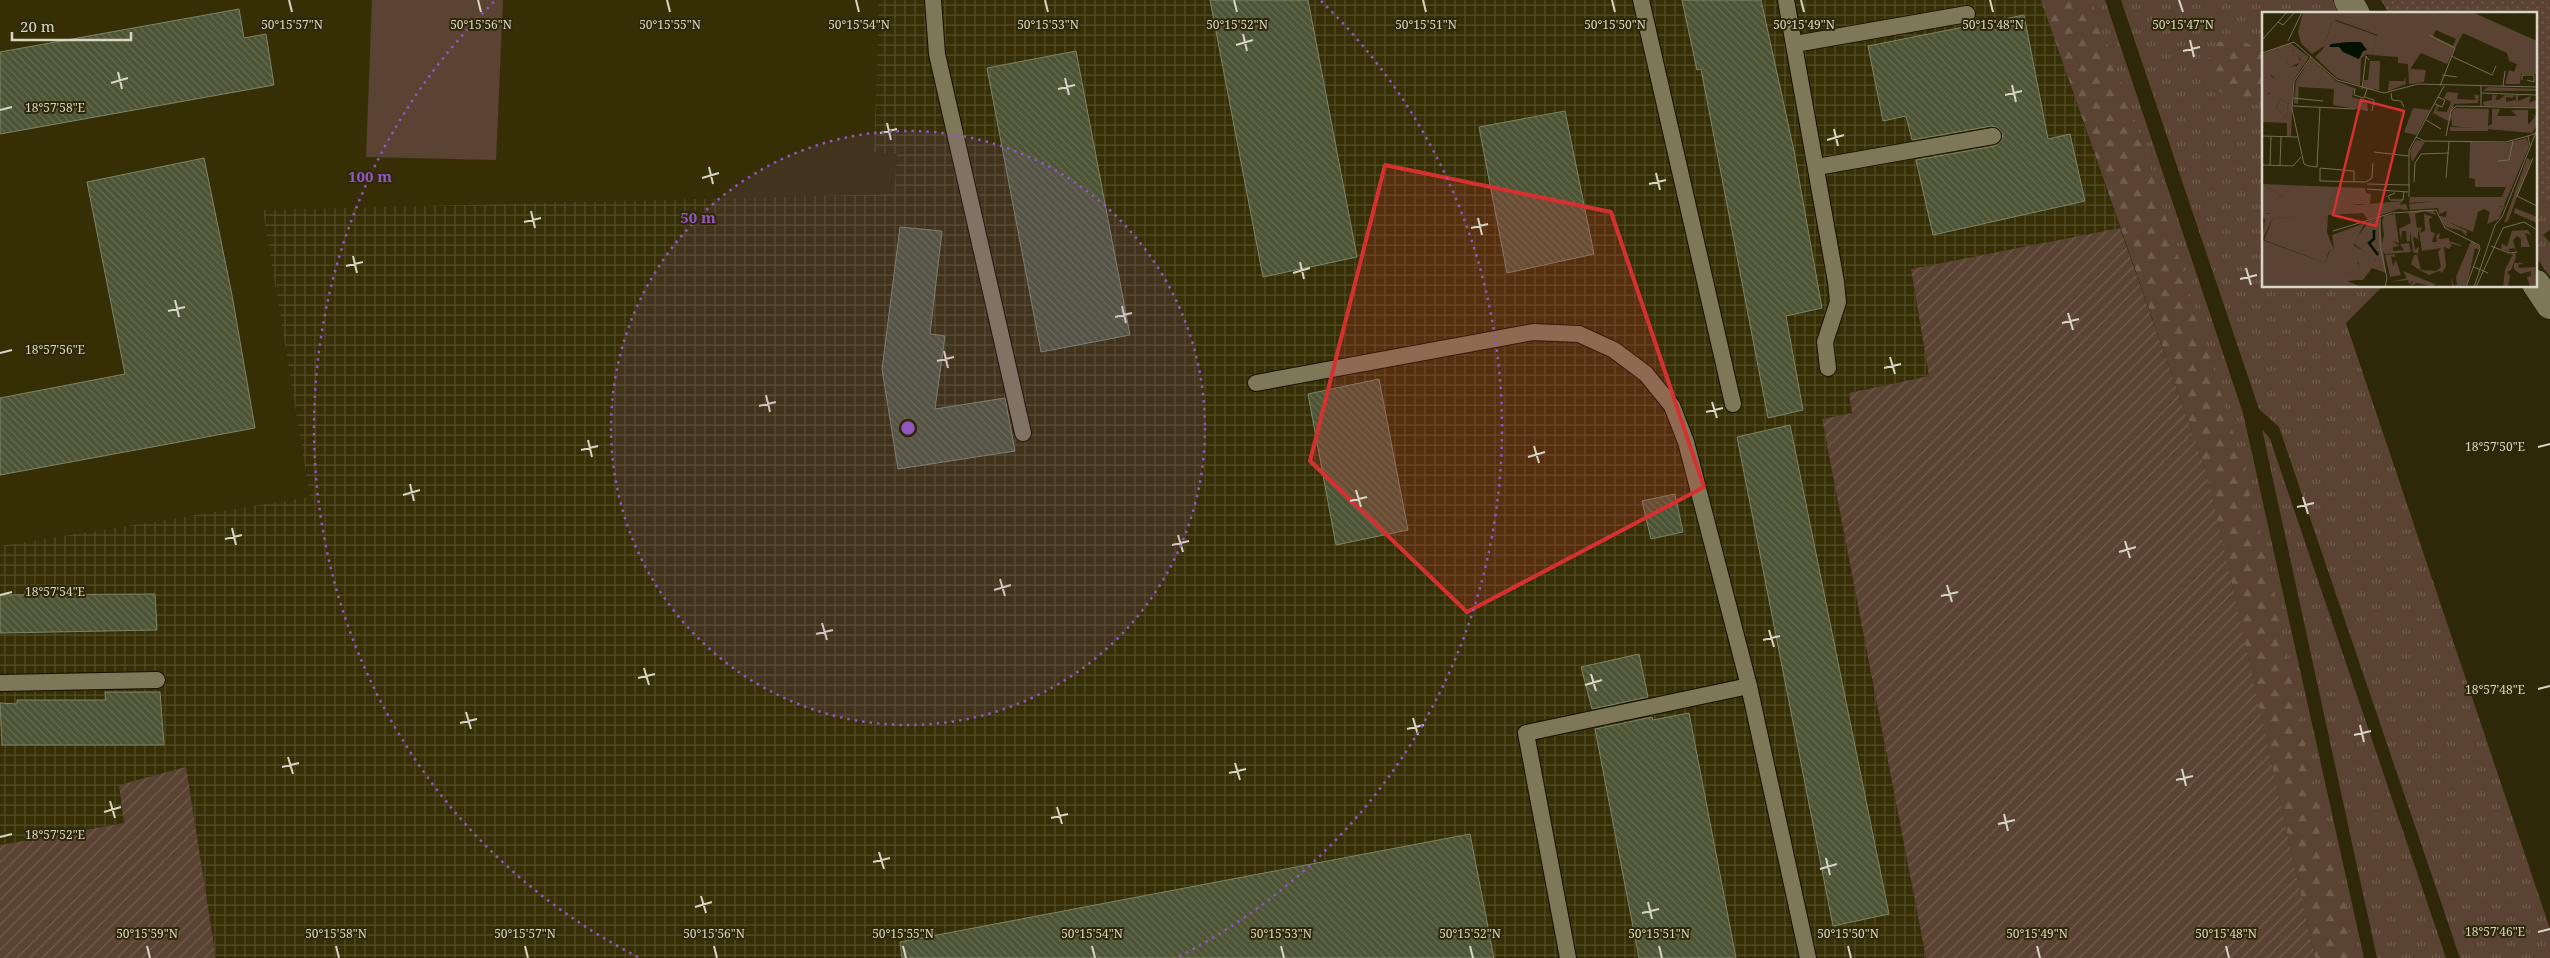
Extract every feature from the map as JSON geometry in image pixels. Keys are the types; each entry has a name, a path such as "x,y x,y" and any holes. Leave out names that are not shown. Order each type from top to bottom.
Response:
{"street":[{"path":"2348,0 2355,12"},
{"path":"2538,287 2550,304"}],"lane":[{"path":"933,0 937,54 1022,433"},
{"path":"1641,0 1733,404"},
{"path":"1786,0 1817,167 1838,302 1825,342 1828,368"},
{"path":"1795,44 1967,14"},
{"path":"1817,167 1993,136"},
{"path":"1256,383 1533,332 1579,334 1614,350 1646,374 1672,406 1686,442 1749,686 1808,958"},
{"path":"0,682 157,680"},
{"path":"1568,958 1526,732 1749,686"}],"highlighted area":[{"path":"1385,165 1611,212 1704,487 1467,612 1310,461"}],"shaded area":[{"path":"0,0 879,0 874,152 897,153 894,194 264,210 310,497 0,546"},
{"path":"879,0 2041,0 2120,228 1911,269 1929,376 1849,393 1852,413 1822,419 1926,958 216,958 185,767 124,823 0,845 0,546 310,497 263,210 894,194 897,154 874,152"}],"green space":[{"path":"372,0 503,0 496,160 366,157"},
{"path":"2041,0 2105,0 2243,413 2364,958 2315,958 2208,477"},
{"path":"2041,0 2091,0 2143,143 2239,452 2270,576 2310,771 2343,894 2354,958 2315,958 2208,477"},
{"path":"2121,0 2336,0 2342,12 2262,12 2262,288 2381,288 2346,323 2550,929 2550,958 2460,958 2279,427 2259,409"},
{"path":"2381,0 2550,0 2550,204 2538,199 2538,12 2388,12"},
{"path":"2237,40 2262,49 2262,105 2227,96 2215,88 2210,80 2206,63 2218,42"},
{"path":"2538,199 2550,204 2550,230 2543,235 2550,242 2550,277 2538,260"},
{"path":"2120,228 2208,477 2315,958 1926,958 1822,419 1852,413 1849,393 1929,376 1911,269"},
{"path":"2262,429 2270,439 2446,958 2377,958"},
{"path":"186,767 216,958 0,958 0,845 124,823 119,785"}],"building":[{"path":"1210,0 1308,0 1357,257 1263,277"},
{"path":"1682,0 1761,0 1794,151 1822,308 1786,316 1803,410 1768,418 1701,69 1697,70"},
{"path":"239,9 244,38 266,34 274,85 0,134 0,52"},
{"path":"2024,15 2048,139 2070,134 2085,201 1933,235 1916,160 1995,146 2002,140 2003,134 1997,127 1991,126 1912,140 1906,116 1883,121 1868,46"},
{"path":"1076,51 1130,335 1041,352 987,68"},
{"path":"1565,111 1594,254 1507,273 1479,127"},
{"path":"204,158 232,295 255,428 0,475 0,398 125,374 87,182"},
{"path":"900,227 942,231 930,334 945,336 935,409 1005,398 1015,451 898,469 882,369"},
{"path":"1379,379 1408,530 1336,545 1308,394"},
{"path":"1790,425 1889,914 1833,926 1737,437"},
{"path":"1675,494 1683,532 1651,539 1642,501"},
{"path":"155,594 157,630 0,633 0,595"},
{"path":"1639,654 1648,697 1592,709 1581,667"},
{"path":"105,692 160,692 164,745 2,745 0,703 17,704 17,700 106,700"},
{"path":"1689,713 1736,958 1639,958 1595,729 1652,717 1653,720"},
{"path":"1470,834 1494,958 902,958 900,942"}]}
